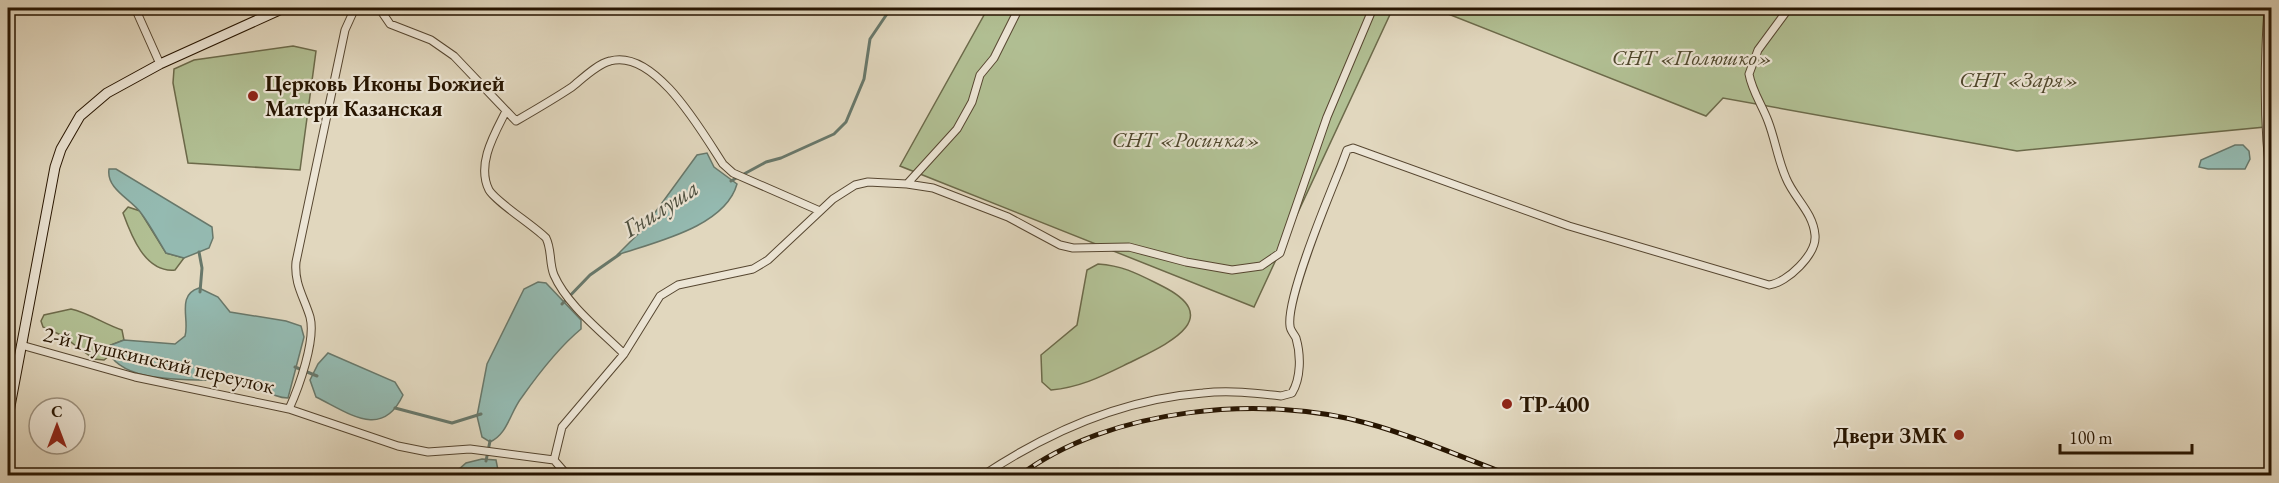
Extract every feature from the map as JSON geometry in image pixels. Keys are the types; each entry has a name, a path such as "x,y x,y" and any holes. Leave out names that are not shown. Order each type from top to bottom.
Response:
{"main road":[{"path":"8,417 55,167 61,148 80,116 106,93 160,64 284,8"}],"street":[{"path":"135,8 160,64"},
{"name":"2-й Пушкинский переулок","path":"289,409 297,391 311,333 311,319 296,285 297,262 345,30 356,8"},
{"path":"379,8 390,24 431,40 454,56 516,121 549,103 608,61 632,60 648,69 677,97 723,165 733,173 820,211"},
{"path":"907,184 957,129 972,102 980,75 994,58 1019,8"},
{"path":"568,476 554,460 562,427 624,354 660,296 678,285 753,269 768,260 832,199 855,185 868,182 933,188 1008,218 1060,245 1072,248 1129,247 1186,262 1232,270 1261,266 1280,253 1327,117 1373,8"},
{"path":"982,476 1034,443 1114,411 1204,392 1281,396 1292,393 1297,384 1299,366 1296,338 1290,327 1296,289 1347,150 1353,148 1625,245 1769,285 1780,284 1792,274 1811,251 1816,237 1806,210 1786,180 1768,121 1749,74 1758,50 1789,8"},
{"path":"2268,8 2265,55 2265,134 2271,189"},
{"path":"506,111 491,141 487,157 485,172 489,190 546,238 554,274 563,290 624,354"},
{"name":"2-й Пушкинский переулок","path":"21,345 135,377 289,409 398,446 428,452 471,450 554,460"}],"green space":[{"name":"СНТ «Росинка»","path":"988,8 1393,8 1254,307 900,166"},
{"name":"СНТ «Заря»","path":"1433,8 2271,8 2271,33 2267,35 2265,127 2017,151 1723,98 1706,116"},
{"path":"293,46 316,51 300,170 188,163 173,83 174,69 194,60"},
{"path":"128,207 140,211 166,253 184,258 175,270 155,265 141,251 130,232 123,213"},
{"path":"1098,264 1124,269 1162,286 1181,298 1189,309 1190,319 1184,329 1161,347 1093,380 1051,390 1042,382 1041,355 1077,325 1087,270"},
{"path":"71,309 122,330 124,340 106,347 109,356 104,360 94,359 61,335 43,327 41,321 44,315"}],"water":[{"path":"2235,145 2243,145 2249,151 2250,159 2245,169 2199,167 2201,160"},
{"path":"707,153 714,167 737,184 730,199 719,211 687,231 617,255 643,229 697,155"},
{"path":"109,169 116,169 212,227 213,238 209,248 184,258 166,253 141,213 115,188 109,176"},
{"path":"538,282 546,283 581,320 581,329 564,344 542,370 518,403 501,434 490,442 482,437 477,416 487,364 524,289"},
{"path":"199,288 218,297 230,312 286,321 301,326 304,337 288,398 277,396 244,382 147,376 129,370 115,361 106,347 124,340 175,344 185,336 186,302 192,291"},
{"path":"328,353 395,382 403,395 395,409 385,417 375,420 364,419 316,397 310,380 318,364"},
{"path":"482,459 496,460 498,470 494,475 456,475 466,463"}],"waterway":[{"name":"Гнилуша","path":"731,181 766,162 781,158 834,134 846,122 864,79 870,39 891,8"},
{"path":"199,252 202,268 200,292"},
{"name":"Гнилуша","path":"562,304 590,275 620,254"},
{"path":"295,367 317,376"},
{"path":"395,408 452,423 481,414"},
{"name":"Гнилуша","path":"486,461 490,441"}],"railway":[{"path":"1019,476 1055,453 1096,435 1141,421 1188,413 1236,409 1283,409 1370,424 1499,471"}],"place":[{"name":"Церковь Иконы Божией Матери Казанская","path":"253,96"},
{"name":"ТР-400","path":"1507,404"},
{"name":"Двери ЗМК","path":"1959,435"}],"park label":[{"name":"СНТ «Полюшко»","path":"1692,57"}]}
